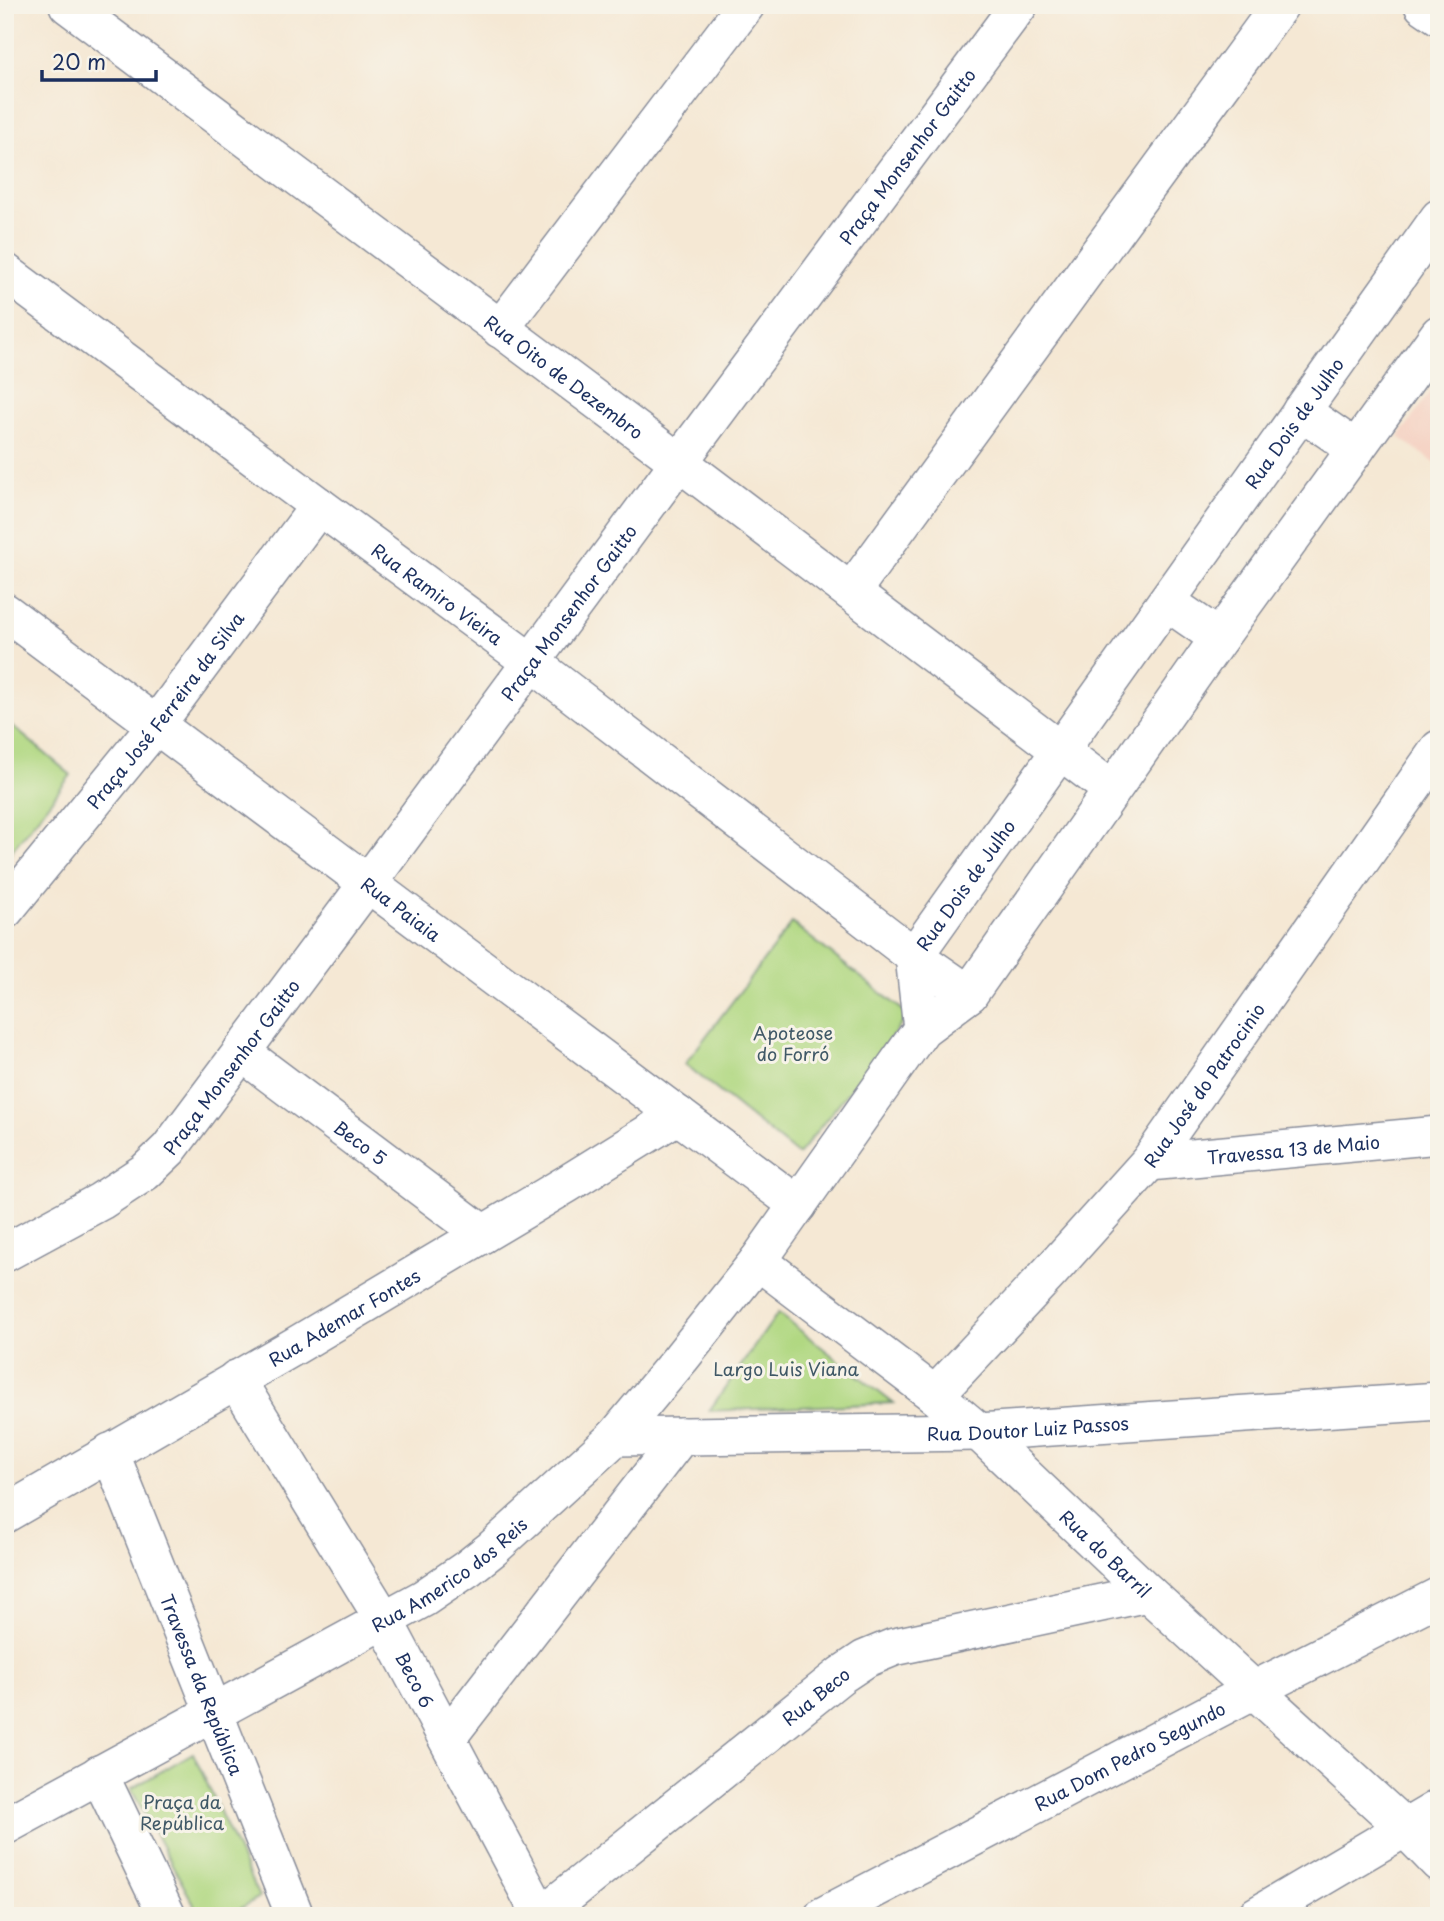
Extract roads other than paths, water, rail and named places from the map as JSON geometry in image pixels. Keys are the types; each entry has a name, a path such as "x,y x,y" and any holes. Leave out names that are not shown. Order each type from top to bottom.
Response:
{"street":[{"name":"Rua Oito de Dezembro","path":"68,5 1060,748 1111,789"},
{"name":"Praça Monsenhor Gaitto","path":"5,1253 100,1201 145,1172 169,1149 1019,5"},
{"path":"851,592 1280,5"},
{"path":"1423,5 1439,16"},
{"path":"500,328 745,6"},
{"name":"Rua Dois de Julho","path":"922,1028 914,956 1439,218"},
{"name":"Rua Ramiro Vieira","path":"5,272 531,662 914,956 969,994"},
{"path":"797,1205 922,1028 969,994 1111,789 1439,334"},
{"path":"1301,411 1356,449"},
{"name":"Praça José Ferreira da Silva","path":"5,910 156,725 319,506"},
{"path":"1167,602 1219,638"},
{"name":"Rua Paiaia","path":"5,612 797,1205"},
{"name":"Rua José do Patrocinio","path":"935,1395 1149,1162 1439,748"},
{"name":"Beco 5","path":"241,1052 483,1234"},
{"name":"Rua Ademar Fontes","path":"5,1514 295,1346 678,1115"},
{"name":"Travessa 13 de Maio","path":"1149,1162 1439,1135"},
{"name":"Rua Americo dos Reis","path":"5,1826 424,1598 492,1549 614,1437 758,1261 797,1205"},
{"name":"Rua do Barril","path":"758,1261 935,1395 979,1432 1439,1863"},
{"name":"Beco 6","path":"236,1379 384,1620 541,1916"},
{"name":"Rua Doutor Luiz Passos","path":"614,1437 979,1432 1439,1401"},
{"path":"447,1738 681,1436"},
{"name":"Travessa da República","path":"110,1452 295,1916"},
{"name":"Rua Beco","path":"541,1916 841,1675 865,1659 894,1647 1148,1593"},
{"name":"Rua Dom Pedro Segundo","path":"823,1916 1439,1596"},
{"path":"99,1774 167,1916"},
{"path":"1256,1916 1439,1808"}],"park label":[{"name":"Apoteose do Forró","path":"793,1042"},
{"name":"Largo Luis Viana","path":"786,1368"},
{"name":"Praça da República","path":"182,1811"}]}
